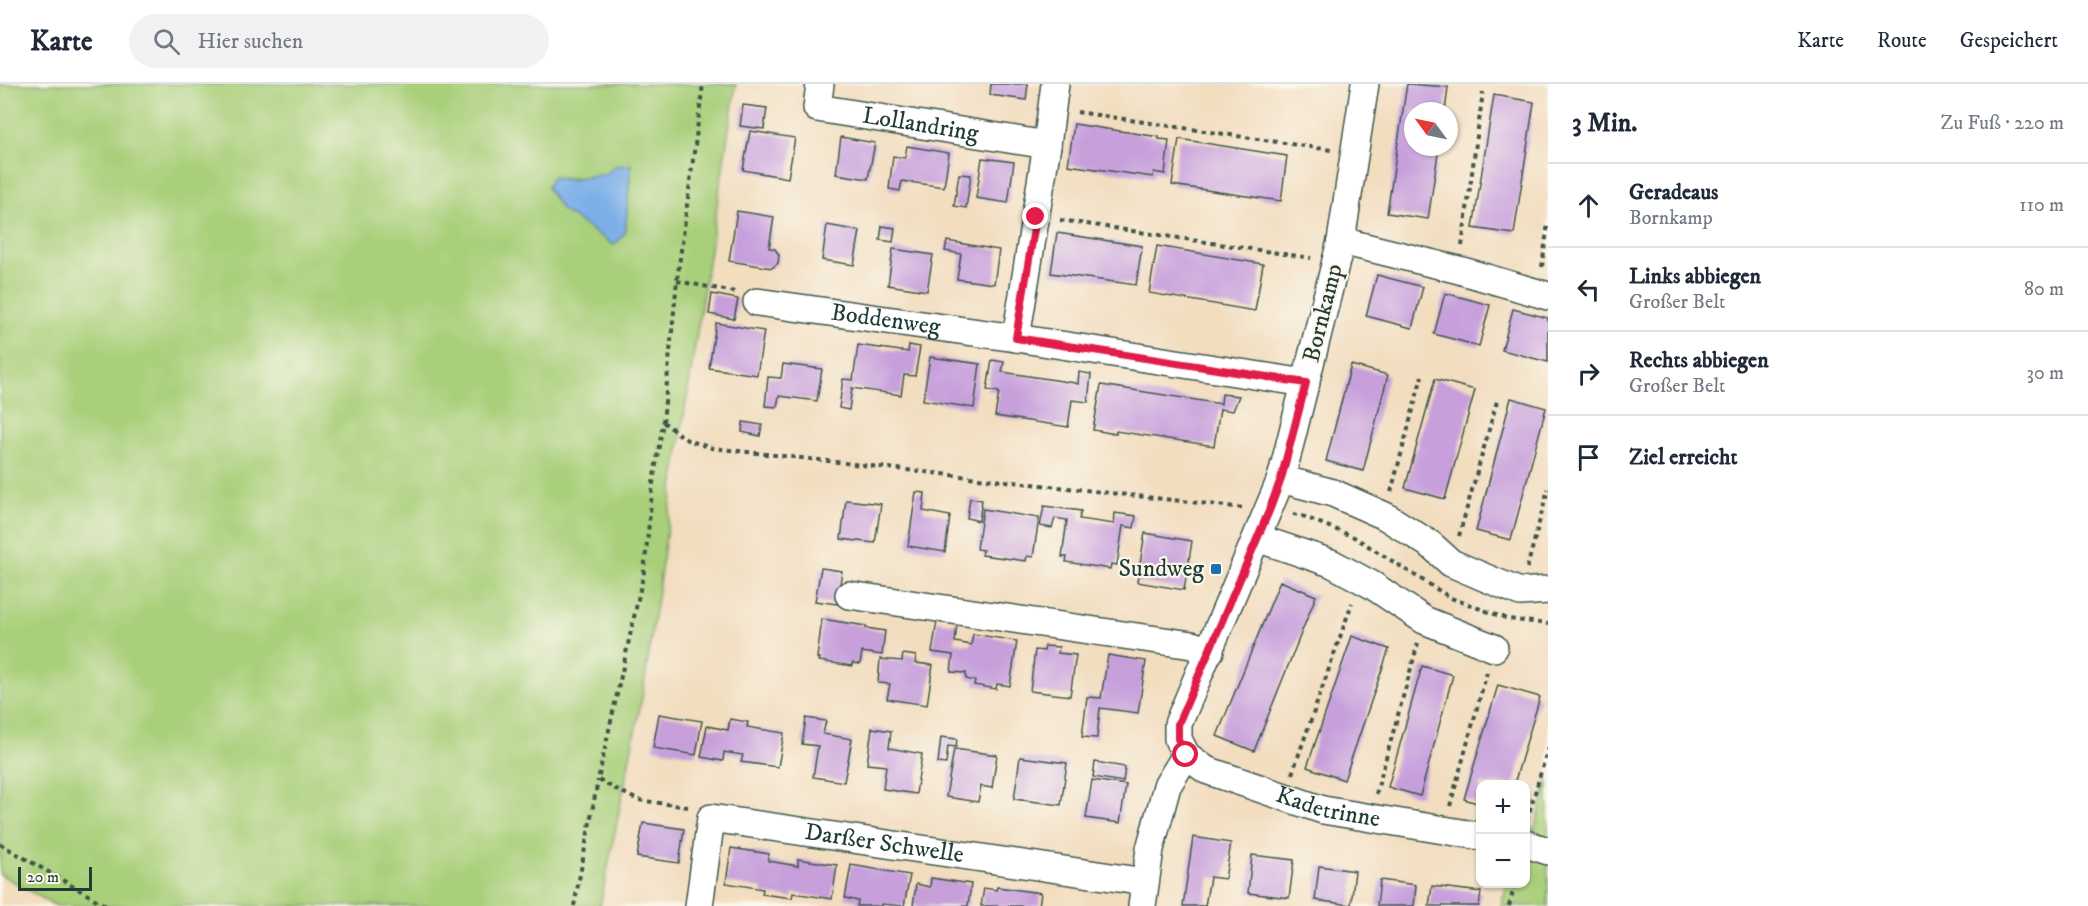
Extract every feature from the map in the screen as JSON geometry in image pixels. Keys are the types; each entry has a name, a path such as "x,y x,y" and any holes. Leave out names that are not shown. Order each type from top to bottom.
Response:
{"street":[{"name":"Lollandring","path":"820,84 817,108 1047,145"},
{"name":"Bornkamp","path":"1186,755 1178,739 1178,724 1281,479 1341,241 1365,84"},
{"path":"1016,338 1053,96"},
{"path":"1341,241 1459,270 1543,294"},
{"name":"Boddenweg","path":"757,302 1016,338 1306,383"},
{"path":"1281,479 1333,493 1385,516 1431,546 1452,563 1520,592 1548,590"},
{"path":"1257,538 1330,563 1361,579 1424,620 1494,648"},
{"path":"849,595 1192,645 1210,651"},
{"path":"1144,894 1150,849 1167,786 1186,755"},
{"name":"Kadetrinne","path":"1186,755 1206,770 1323,810 1476,835"},
{"path":"699,906 711,818"},
{"name":"Darßer Schwelle","path":"711,818 1144,894"},
{"path":"1530,845 1548,851"}],"path":[{"path":"574,906 598,780 644,572 653,483 663,422 677,281 703,84"},
{"path":"1459,270 1483,92"},
{"path":"1053,96 1341,151"},
{"path":"1036,217 1321,260"},
{"path":"1543,294 1548,223"},
{"path":"677,281 740,293 757,302"},
{"path":"1385,516 1422,376"},
{"path":"1452,563 1497,401"},
{"path":"663,422 687,440 712,448 1300,515 1354,537 1451,598 1508,619 1548,624"},
{"path":"1520,592 1548,489"},
{"path":"1284,797 1361,579"},
{"path":"1370,818 1424,620"},
{"path":"1444,830 1494,648"},
{"path":"1530,806 1548,748"},
{"path":"598,780 638,800 699,809 711,818"},
{"path":"0,844 107,906"},
{"path":"1509,906 1514,888"}],"green space":[{"path":"0,84 736,84 643,692 600,906 56,906 0,874","holes":["631,166 625,233 614,245 562,210 552,177 582,177"]},
{"path":"1548,779 1548,906 1501,906 1506,888 1530,888 1530,827 1535,829"}],"water":[{"path":"631,165 625,233 614,245 562,210 547,188 552,177 571,180 608,173 614,166"}],"building":[{"path":"991,84 1028,84 1026,100 990,95"},
{"path":"1407,84 1448,87 1446,102 1404,102"},
{"path":"1494,95 1534,102 1514,234 1473,228"},
{"path":"1404,103 1404,156 1438,156 1428,219 1387,213"},
{"path":"743,105 767,108 764,129 740,126"},
{"path":"1074,124 1169,140 1165,174 1154,172 1153,177 1068,165"},
{"path":"750,131 795,138 788,178 743,170"},
{"path":"841,137 875,143 868,179 836,174"},
{"path":"1179,139 1287,156 1281,201 1172,185"},
{"path":"907,146 949,153 944,187 902,181 900,191 889,189 893,156 905,158"},
{"path":"982,158 1014,162 1008,203 976,198"},
{"path":"959,174 971,175 966,208 954,206"},
{"path":"737,211 774,217 769,248 775,249 779,255 778,263 772,268 729,261"},
{"path":"827,225 860,231 854,265 822,260"},
{"path":"882,226 895,228 893,242 880,240"},
{"path":"1057,233 1142,246 1136,285 1051,273"},
{"path":"947,241 999,250 994,284 957,279 961,254 945,251"},
{"path":"1157,246 1263,264 1255,311 1149,293"},
{"path":"893,249 933,255 927,291 888,285"},
{"path":"1377,275 1423,287 1412,328 1366,316"},
{"path":"1445,293 1490,305 1479,346 1434,334"},
{"path":"712,294 738,299 734,319 709,314"},
{"path":"1513,309 1548,318 1548,362 1502,350"},
{"path":"716,323 764,331 757,375 709,368"},
{"path":"858,345 908,352 909,345 920,347 915,376 904,375 901,395 852,388 849,410 839,408 843,379 853,380"},
{"path":"930,357 980,364 974,408 923,400"},
{"path":"992,360 1004,362 1002,372 1078,384 1079,372 1091,374 1088,402 1072,400 1068,427 995,416 999,392 987,390"},
{"path":"783,364 822,369 817,401 779,396 777,407 765,406 768,377 781,378"},
{"path":"1351,365 1388,375 1363,471 1326,461"},
{"path":"1435,379 1475,390 1445,499 1405,488"},
{"path":"1101,385 1221,404 1222,394 1239,396 1233,411 1220,409 1214,446 1116,431 1116,434 1093,430"},
{"path":"1511,398 1546,408 1511,540 1476,531"},
{"path":"743,422 762,425 760,436 742,432"},
{"path":"916,492 925,493 923,511 950,516 945,552 908,546"},
{"path":"970,498 982,500 979,521 967,518"},
{"path":"846,500 881,504 875,543 841,539"},
{"path":"1044,506 1081,511 1079,519 1114,524 1115,513 1136,516 1134,528 1123,526 1117,565 1111,564 1110,569 1066,562 1067,557 1062,557 1067,520 1055,518 1052,528 1040,526"},
{"path":"983,509 1039,518 1033,557 1027,556 1026,561 982,555 983,550 977,549"},
{"path":"1145,533 1192,541 1184,590 1137,582"},
{"path":"821,568 842,571 837,604 815,601"},
{"path":"1280,581 1316,596 1254,751 1217,736"},
{"path":"822,619 885,631 882,655 862,652 860,664 852,663 852,666 819,661 820,658 817,658"},
{"path":"937,621 957,624 955,642 971,645 973,634 1017,641 1010,686 997,684 996,689 974,685 975,681 966,679 966,673 951,672 953,655 932,652"},
{"path":"1352,636 1389,649 1344,780 1307,767"},
{"path":"1045,646 1059,647 1058,653 1076,655 1070,696 1030,691 1035,650 1044,651"},
{"path":"903,654 916,656 915,663 933,665 927,705 887,699 890,684 878,683 880,659 902,661"},
{"path":"1108,655 1146,661 1138,713 1100,708 1097,738 1082,737 1087,697 1101,698"},
{"path":"1422,666 1453,675 1420,796 1388,787"},
{"path":"1498,685 1540,697 1515,780 1476,780 1476,803 1464,799"},
{"path":"659,714 702,721 696,755 653,748"},
{"path":"806,718 826,721 823,734 852,739 844,782 813,777 818,746 802,744"},
{"path":"730,719 748,722 747,727 784,733 778,767 741,762 743,755 724,752 723,761 701,757 707,726 728,730"},
{"path":"872,728 891,731 889,748 922,754 916,794 883,789 886,766 867,764"},
{"path":"941,737 957,739 956,747 948,746 946,764 938,763"},
{"path":"954,749 997,755 992,788 981,786 978,802 946,797"},
{"path":"1020,757 1067,763 1061,805 1014,799"},
{"path":"1095,762 1125,767 1123,782 1093,777"},
{"path":"1092,780 1126,785 1120,823 1086,818"},
{"path":"643,823 684,829 679,863 637,857"},
{"path":"1193,837 1231,843 1225,879 1210,877 1205,906 1183,906"},
{"path":"731,848 769,854 768,861 798,866 798,859 837,865 832,899 793,893 792,898 762,894 763,889 726,883"},
{"path":"1252,855 1294,860 1289,898 1248,893"},
{"path":"851,865 910,875 904,906 881,904 881,906 857,906 858,901 845,898"},
{"path":"1319,866 1355,871 1351,905 1315,900"},
{"path":"931,878 971,884 968,906 913,906 916,884 930,887"},
{"path":"1380,880 1416,885 1414,906 1377,906"},
{"path":"1432,886 1481,892 1479,906 1429,906"},
{"path":"997,887 1041,893 1039,906 981,906 984,888 996,890"}],"place":[{"name":"Sundweg","path":"1216,569"}],"route":[{"path":"1036,217 1016,338 1306,383 1281,479 1269,511 1178,724 1178,739 1186,755"}]}
